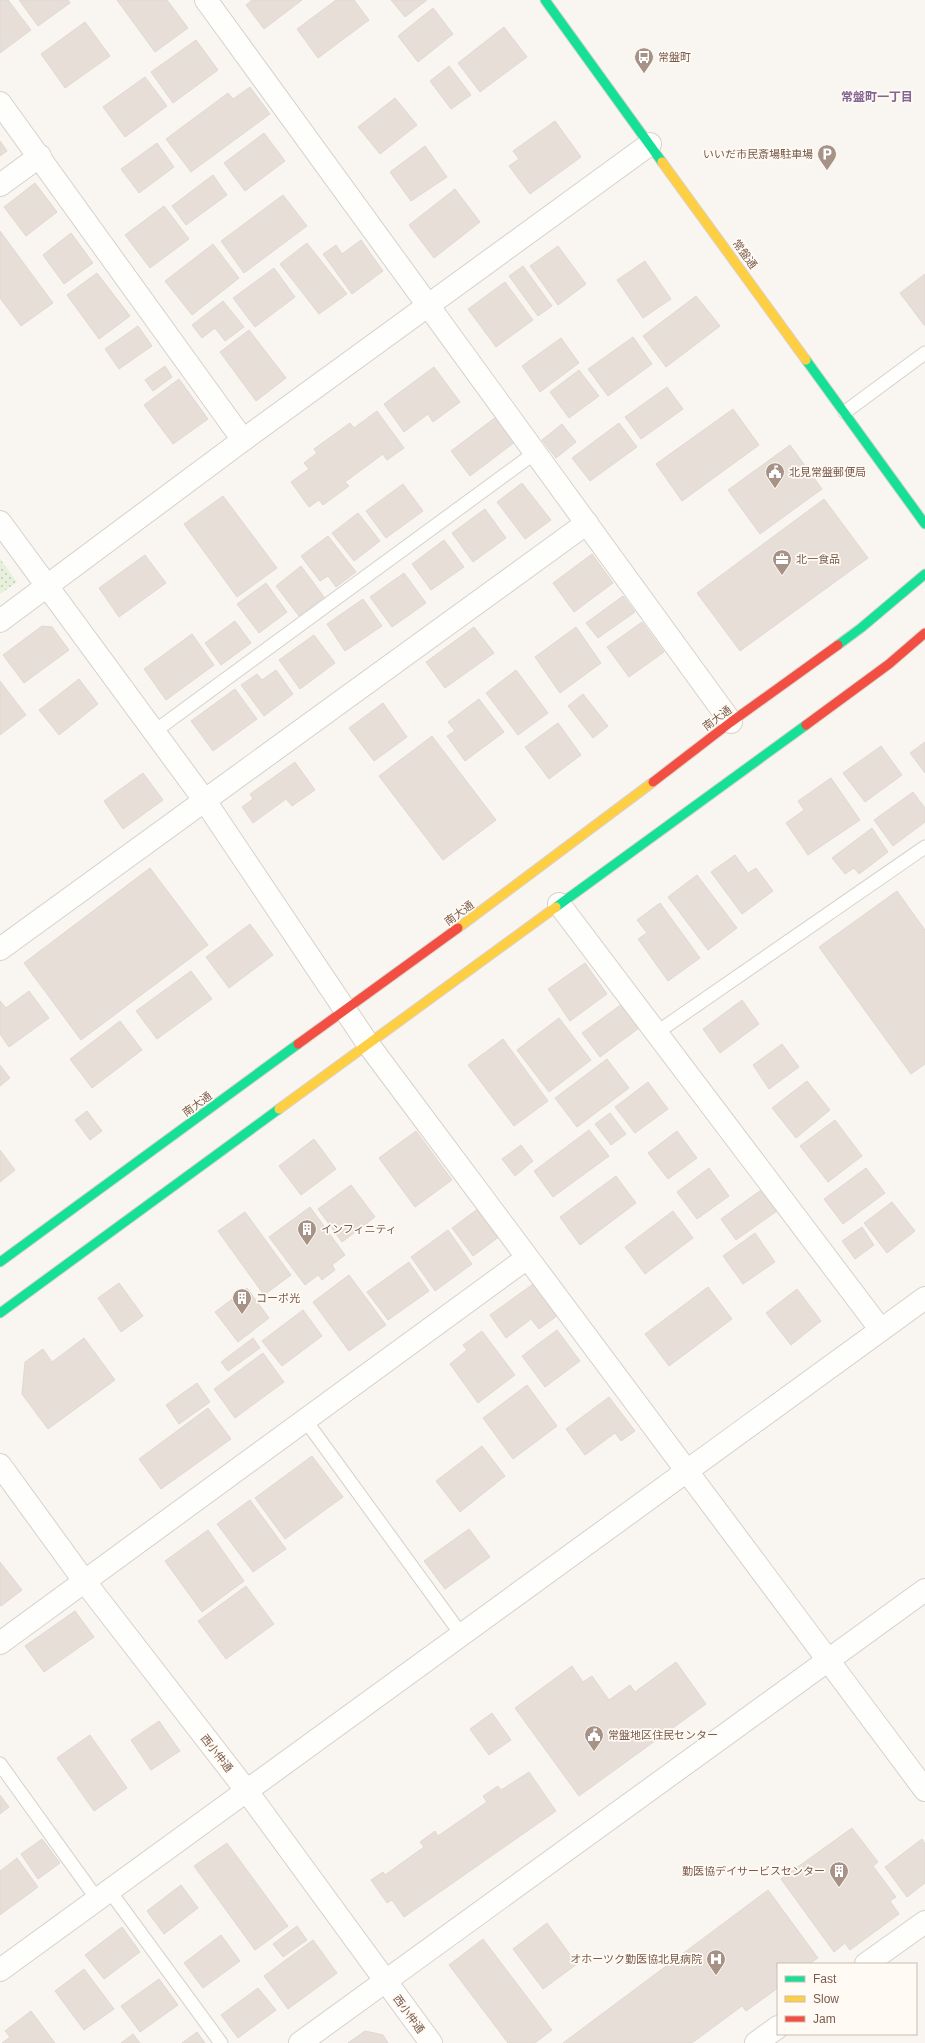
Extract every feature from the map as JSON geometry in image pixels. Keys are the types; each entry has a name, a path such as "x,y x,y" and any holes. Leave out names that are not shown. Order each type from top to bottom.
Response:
{"street":[{"path":"206,0 430,305 731,722"},
{"name":"常盤通","path":"545,0 925,524"},
{"path":"0,103 40,156 243,440"},
{"path":"0,621 243,440 650,144"},
{"path":"0,185 40,156"},
{"path":"0,522 205,801 368,1044 925,1790"},
{"path":"0,949 587,523"},
{"name":"南大通","path":"0,1262 535,872 731,722 861,628 925,574"},
{"path":"0,1313 889,664 925,633"},
{"path":"560,904 881,1330"},
{"path":"0,1643 528,1258"},
{"path":"0,1970 925,1298"},
{"name":"西小仲通","path":"0,1465 85,1582 246,1790 431,2043"},
{"path":"300,2043 925,1590"},
{"path":"867,1963 925,1922"}],"lane":[{"path":"845,412 925,353"},
{"path":"155,731 536,452"},
{"path":"656,1033 925,847"},
{"path":"306,1421 461,1634"},
{"path":"0,1764 220,2043"}],"green space":[{"path":"0,559 17,582 0,594"}],"building":[{"path":"0,0 8,0 31,30 0,53"},
{"path":"19,0 68,0 70,3 38,26"},
{"path":"117,0 167,0 188,28 155,52"},
{"path":"252,0 302,0 264,29 246,5"},
{"path":"336,0 354,0 369,20 318,58 297,29"},
{"path":"391,0 427,0 405,17"},
{"path":"433,8 453,34 418,62 398,36"},
{"path":"85,22 110,56 65,88 41,54"},
{"path":"504,27 527,57 480,92 458,63"},
{"path":"196,40 218,70 173,103 151,72"},
{"path":"449,66 471,95 451,109 430,81"},
{"path":"145,77 167,106 125,137 103,107"},
{"path":"250,87 270,114 191,172 166,139 228,93 233,99"},
{"path":"395,98 417,125 380,154 358,127"},
{"path":"555,121 581,157 530,194 509,166 519,159 513,151"},
{"path":"264,133 285,161 245,191 224,163"},
{"path":"0,141 7,151 0,156"},
{"path":"157,143 174,167 139,193 121,169"},
{"path":"425,146 447,177 411,201 390,172"},
{"path":"213,175 227,195 186,225 172,206"},
{"path":"35,183 57,212 26,236 4,207"},
{"path":"455,189 480,222 434,258 409,225"},
{"path":"283,195 307,226 244,273 221,241"},
{"path":"164,206 189,239 150,268 125,235"},
{"path":"0,231 53,303 21,326 0,298"},
{"path":"71,233 93,263 64,284 43,255"},
{"path":"361,240 383,271 352,294 323,254 336,245 342,254"},
{"path":"307,243 347,294 319,314 280,264"},
{"path":"213,244 239,278 192,315 165,281"},
{"path":"558,246 586,284 558,305 530,266"},
{"path":"645,261 671,299 643,318 617,280"},
{"path":"523,266 552,306 538,316 509,276"},
{"path":"274,268 295,297 255,327 233,298"},
{"path":"97,273 130,316 99,339 67,295"},
{"path":"925,274 925,325 924,325 900,293"},
{"path":"505,282 533,320 496,347 468,309"},
{"path":"696,296 720,326 666,367 643,336"},
{"path":"223,301 244,327 225,341 215,328 202,338 192,325"},
{"path":"138,326 152,346 119,369 105,349"},
{"path":"249,330 286,378 256,401 220,352"},
{"path":"633,337 652,364 608,396 588,369"},
{"path":"561,338 579,363 540,392 522,366"},
{"path":"165,366 172,377 153,391 145,380"},
{"path":"434,367 460,402 433,422 428,414 404,432 384,404"},
{"path":"579,370 599,396 569,418 550,392"},
{"path":"179,379 208,419 173,444 144,405"},
{"path":"667,387 683,409 641,439 625,417"},
{"path":"733,409 759,445 682,501 656,464"},
{"path":"377,411 404,448 387,460 383,454 345,482 349,486 323,505 319,500 309,507 291,482 309,469 304,463 317,453 314,449 350,423 354,428"},
{"path":"496,417 515,442 470,476 451,451"},
{"path":"619,423 637,447 590,481 572,458"},
{"path":"562,424 576,442 556,458 542,440"},
{"name":"北見常盤郵便局","path":"790,445 822,489 760,534 728,490"},
{"path":"522,483 551,520 525,539 497,502"},
{"path":"403,484 423,511 386,538 366,511"},
{"path":"223,496 277,568 237,597 184,524"},
{"name":"北一食品","path":"824,499 868,558 740,651 697,593"},
{"path":"485,509 506,538 473,562 452,533"},
{"path":"358,513 380,541 354,561 332,533"},
{"path":"328,536 356,572 336,587 328,576 320,581 301,556"},
{"path":"444,540 464,567 431,590 412,564"},
{"path":"592,554 613,583 574,612 553,583"},
{"path":"145,555 166,583 119,617 99,588"},
{"path":"301,566 324,597 299,616 276,586"},
{"path":"404,573 426,603 392,627 370,597"},
{"path":"266,583 287,612 259,633 237,604"},
{"path":"623,596 635,612 598,638 586,623"},
{"path":"363,599 382,626 345,651 327,624"},
{"path":"235,621 251,643 221,665 205,643"},
{"path":"642,622 664,652 629,677 607,647"},
{"path":"42,626 52,627 69,650 24,683 3,655"},
{"path":"474,627 494,653 445,688 426,662"},
{"path":"576,627 601,663 560,693 535,657"},
{"path":"192,634 214,665 166,700 144,669"},
{"path":"314,635 335,663 300,689 279,660"},
{"path":"276,670 293,694 264,716 241,685 257,674 262,680"},
{"path":"516,670 548,713 518,735 486,693"},
{"path":"79,679 98,704 59,735 39,710"},
{"path":"0,681 26,715 0,735"},
{"path":"235,689 257,719 213,751 191,721"},
{"path":"583,694 608,726 593,738 568,706"},
{"path":"479,699 504,732 465,761 447,736 455,731 448,722"},
{"path":"383,703 407,737 374,761 349,728"},
{"path":"558,723 581,755 549,779 525,747"},
{"path":"432,736 496,820 443,860 379,776"},
{"path":"925,742 925,773 910,753"},
{"path":"881,746 902,775 865,802 843,773"},
{"path":"295,762 315,790 292,806 286,799 253,823 242,807 253,799 250,794"},
{"path":"143,773 163,800 123,829 104,801"},
{"path":"831,778 860,820 808,855 786,823 804,810 798,801"},
{"path":"913,792 925,808 925,822 893,846 874,820"},
{"path":"872,828 888,852 859,874 854,868 845,874 832,858"},
{"path":"735,855 748,873 756,868 773,891 742,914 711,872"},
{"path":"150,868 208,945 81,1040 24,963"},
{"path":"697,875 737,928 708,950 668,897"},
{"path":"897,891 925,930 925,1064 911,1074 819,947"},
{"path":"660,903 700,958 668,981 638,939 647,933 637,920"},
{"path":"250,924 273,955 229,988 206,957"},
{"path":"585,963 607,994 570,1021 548,989"},
{"path":"191,971 212,999 157,1039 136,1011"},
{"path":"29,991 49,1018 9,1047 0,1034 0,1001 6,1008"},
{"path":"742,1000 759,1024 720,1053 703,1029"},
{"path":"622,1004 639,1028 600,1057 582,1033"},
{"path":"559,1018 591,1060 549,1092 517,1050"},
{"path":"120,1021 142,1050 92,1088 70,1059"},
{"path":"503,1039 548,1101 514,1126 468,1065"},
{"path":"782,1044 799,1067 769,1089 753,1065"},
{"path":"607,1059 629,1088 577,1127 555,1098"},
{"path":"0,1065 10,1078 0,1086"},
{"path":"807,1081 830,1110 796,1138 772,1108"},
{"path":"648,1082 668,1109 635,1133 615,1107"},
{"path":"87,1111 102,1131 90,1140 75,1120"},
{"path":"610,1113 626,1134 611,1145 595,1124"},
{"path":"835,1120 862,1156 828,1182 800,1146"},
{"path":"589,1130 609,1156 553,1197 534,1171"},
{"path":"416,1131 452,1180 415,1207 379,1158"},
{"path":"677,1131 697,1158 668,1179 648,1153"},
{"path":"314,1139 336,1169 301,1195 279,1166"},
{"path":"521,1145 533,1161 515,1176 502,1159"},
{"path":"0,1150 15,1170 0,1182"},
{"path":"709,1168 729,1196 697,1219 677,1192"},
{"path":"866,1168 885,1193 843,1224 824,1199"},
{"path":"616,1176 636,1203 580,1245 560,1217"},
{"path":"351,1185 375,1217 342,1242 318,1209"},
{"path":"761,1190 777,1211 736,1240 721,1219"},
{"path":"892,1202 915,1231 887,1253 864,1223"},
{"name":"インフィニティ","path":"310,1207 345,1255 332,1265 335,1270 322,1280 318,1275 305,1285 269,1237"},
{"path":"479,1208 500,1236 473,1256 452,1228"},
{"path":"673,1211 693,1238 645,1274 625,1247"},
{"path":"245,1212 291,1275 264,1295 218,1231"},
{"path":"862,1227 874,1245 855,1259 842,1241"},
{"path":"448,1230 472,1264 435,1291 411,1257"},
{"path":"755,1233 775,1262 743,1284 723,1256"},
{"path":"409,1262 429,1291 388,1320 367,1292"},
{"path":"349,1275 386,1325 349,1351 313,1302"},
{"path":"119,1283 143,1316 121,1332 98,1298"},
{"path":"533,1284 557,1316 539,1329 531,1319 506,1338 490,1315"},
{"path":"708,1287 732,1319 669,1366 645,1334"},
{"name":"コーポ光","path":"247,1288 269,1318 238,1342 215,1312"},
{"path":"797,1289 821,1321 791,1345 766,1313"},
{"path":"303,1310 322,1336 282,1366 262,1341"},
{"path":"557,1330 580,1361 545,1387 522,1356"},
{"path":"482,1331 515,1375 478,1403 450,1364 467,1350 463,1345"},
{"path":"84,1338 115,1380 48,1429 22,1394 25,1362 43,1349 52,1362"},
{"path":"253,1338 260,1348 228,1371 221,1362"},
{"path":"263,1353 284,1382 235,1418 214,1389"},
{"path":"197,1383 210,1402 179,1424 166,1405"},
{"path":"527,1385 557,1426 513,1459 483,1418"},
{"path":"609,1397 635,1431 621,1441 615,1433 585,1455 566,1429"},
{"path":"208,1408 231,1439 161,1489 139,1459"},
{"path":"482,1446 505,1476 460,1512 436,1481"},
{"path":"312,1456 343,1497 285,1539 255,1498"},
{"path":"250,1500 286,1549 253,1572 217,1524"},
{"path":"469,1529 490,1557 445,1589 424,1561"},
{"path":"208,1530 244,1581 202,1612 165,1561"},
{"path":"0,1562 22,1590 1,1606 0,1605"},
{"path":"246,1586 274,1624 226,1659 198,1621"},
{"path":"75,1611 94,1637 44,1672 25,1646"},
{"name":"常盤地区住民センター","path":"676,1662 706,1704 579,1796 515,1708 572,1666 583,1682 592,1676 609,1700 630,1685 635,1692"},
{"path":"492,1713 511,1740 489,1755 470,1729"},
{"path":"159,1721 180,1751 151,1770 131,1740"},
{"path":"90,1735 127,1788 94,1811 57,1758"},
{"path":"529,1772 556,1811 404,1917 392,1900 387,1903 371,1880 383,1872 385,1875 424,1847 420,1842 435,1831 438,1836 487,1802 483,1796 498,1786 501,1790"},
{"path":"0,1795 9,1807 0,1814"},
{"name":"勤医協デイサービスセンター","path":"852,1828 878,1862 873,1866 896,1897 890,1901 899,1914 850,1950 845,1943 834,1952 781,1879"},
{"path":"42,1839 60,1863 38,1879 21,1854"},
{"path":"922,1839 925,1844 925,1883 907,1897 885,1867"},
{"path":"227,1843 288,1926 255,1950 194,1866"},
{"path":"17,1858 38,1887 0,1915 0,1871"},
{"path":"181,1885 198,1908 164,1934 147,1911"},
{"name":"オホーツク勤医協北見病院","path":"768,1890 818,1958 810,1963 777,1963 777,1989 746,2011 742,2006 692,2043 563,2043"},
{"path":"547,1923 577,1964 543,1989 513,1949"},
{"path":"297,1926 307,1940 283,1957 273,1944"},
{"path":"122,1927 140,1952 104,1979 85,1955"},
{"path":"221,1935 240,1961 203,1988 184,1963"},
{"path":"483,1939 552,2030 535,2043 508,2043 449,1965"},
{"path":"313,1940 337,1973 288,2009 264,1976"},
{"path":"84,1969 114,2009 84,2030 55,1991"},
{"path":"159,1979 178,2005 140,2032 121,2006"},
{"path":"258,1988 276,2010 238,2038 221,2015"},
{"path":"31,2011 55,2043 2,2043 10,2037 5,2031"},
{"path":"365,2031 383,2035 388,2043 348,2043"},
{"path":"197,2032 205,2043 182,2043"},
{"path":"133,2034 140,2043 121,2043"}],"traffic: fast":[{"path":"545,0 662,162"},
{"path":"806,360 925,524"},
{"path":"838,645 861,628 925,574"},
{"path":"556,907 806,725"},
{"path":"0,1262 298,1044"},
{"path":"0,1313 279,1109"}],"traffic: slow":[{"path":"662,162 806,360"},
{"path":"458,928 653,782"},
{"path":"279,1109 556,907"}],"traffic: jam":[{"path":"806,725 889,664 925,633"},
{"path":"653,782 731,722 838,645"},
{"path":"298,1044 458,928"}],"place":[{"name":"常盤町","path":"644,74"},
{"name":"いいだ市民斎場駐車場","path":"827,171"},
{"name":"北見常盤郵便局","path":"775,489"},
{"name":"北一食品","path":"782,576"},
{"name":"インフィニティ","path":"307,1246"},
{"name":"コーポ光","path":"242,1315"},
{"name":"常盤地区住民センター","path":"594,1752"},
{"name":"勤医協デイサービスセンター","path":"839,1888"},
{"name":"オホーツク勤医協北見病院","path":"716,1976"}],"district":[{"name":"常盤町一丁目","path":"877,97"}]}
